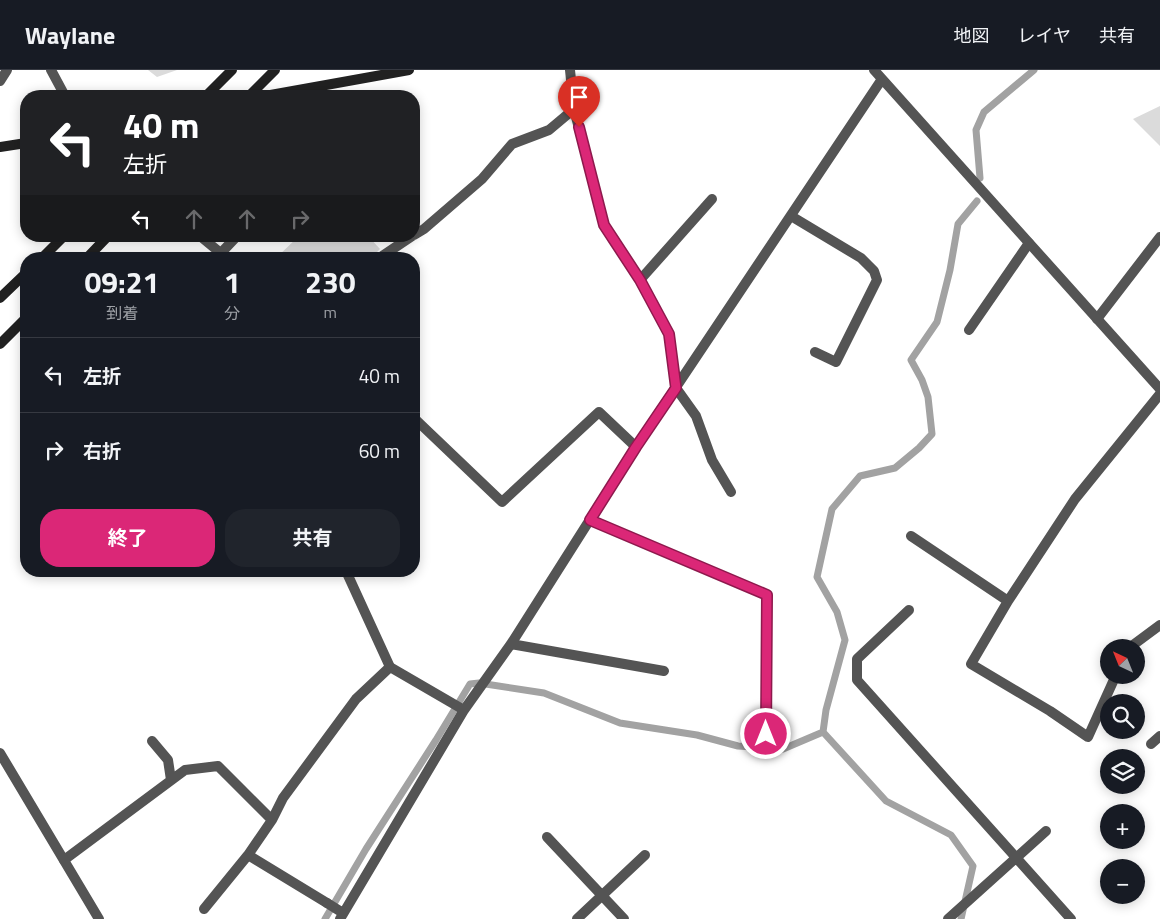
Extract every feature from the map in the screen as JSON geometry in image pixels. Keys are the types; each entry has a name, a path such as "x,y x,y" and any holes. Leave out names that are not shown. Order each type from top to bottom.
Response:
{"main road":[{"path":"212,90 232,70"},
{"path":"255,90 275,70"},
{"path":"298,90 408,70"},
{"path":"0,147 20,144"},
{"path":"48,252 58,242"},
{"path":"93,252 102,242"},
{"path":"0,298 20,279"},
{"path":"0,344 20,324"}],"street":[{"path":"51,70 62,90"},
{"path":"570,70 574,109 604,225 640,280 669,334 676,388 696,416 712,460 731,492"},
{"path":"874,70 1097,319 1158,383"},
{"path":"0,81 6,71"},
{"path":"248,855 327,903 341,914 463,710 511,644 636,447 882,79"},
{"path":"420,230 482,179 512,144 549,130 574,109"},
{"path":"640,280 712,200"},
{"path":"791,216 861,258 874,271 878,280 836,362 815,352"},
{"path":"1097,319 1160,237"},
{"path":"206,242 217,252"},
{"path":"226,252 233,242"},
{"path":"389,252 404,242"},
{"path":"969,330 1029,243"},
{"path":"1112,684 1088,738 1050,711 971,664 1008,601 1075,499 1160,394"},
{"path":"420,424 502,502 599,412 636,447"},
{"path":"590,520 767,595 766,734"},
{"path":"911,536 1008,601"},
{"path":"349,577 390,668 463,710"},
{"path":"909,610 857,659 857,680 1072,919"},
{"path":"1141,639 1160,625"},
{"path":"511,644 664,671"},
{"path":"204,909 248,855 272,820 283,798 356,699 390,668"},
{"path":"1150,744 1160,736"},
{"path":"152,741 168,760 171,780"},
{"path":"1,757 99,919"},
{"path":"64,860 185,770 218,766 272,820"},
{"path":"948,919 1046,831"},
{"path":"547,837 624,919"},
{"path":"577,919 645,855"}],"shaded area":[{"path":"148,70 177,70 157,77"},
{"path":"1160,106 1160,146 1133,119"},
{"path":"293,242 374,242 380,249 377,252 282,252"}],"waterway":[{"path":"980,178 976,130 984,112 1034,70"},
{"path":"961,919 973,866 951,835 886,801 823,732 826,710 845,640 837,612 817,577 832,509 860,476 895,468 919,448 932,434 928,397 922,380 911,360 937,322 950,270 958,224 977,201"},
{"path":"325,919 366,849 470,684 479,683 544,693 620,723 697,735 738,746 783,749 823,732"}],"route":[{"path":"579,127 604,225 640,280 669,334 676,388 590,520 767,595 766,734"}]}
